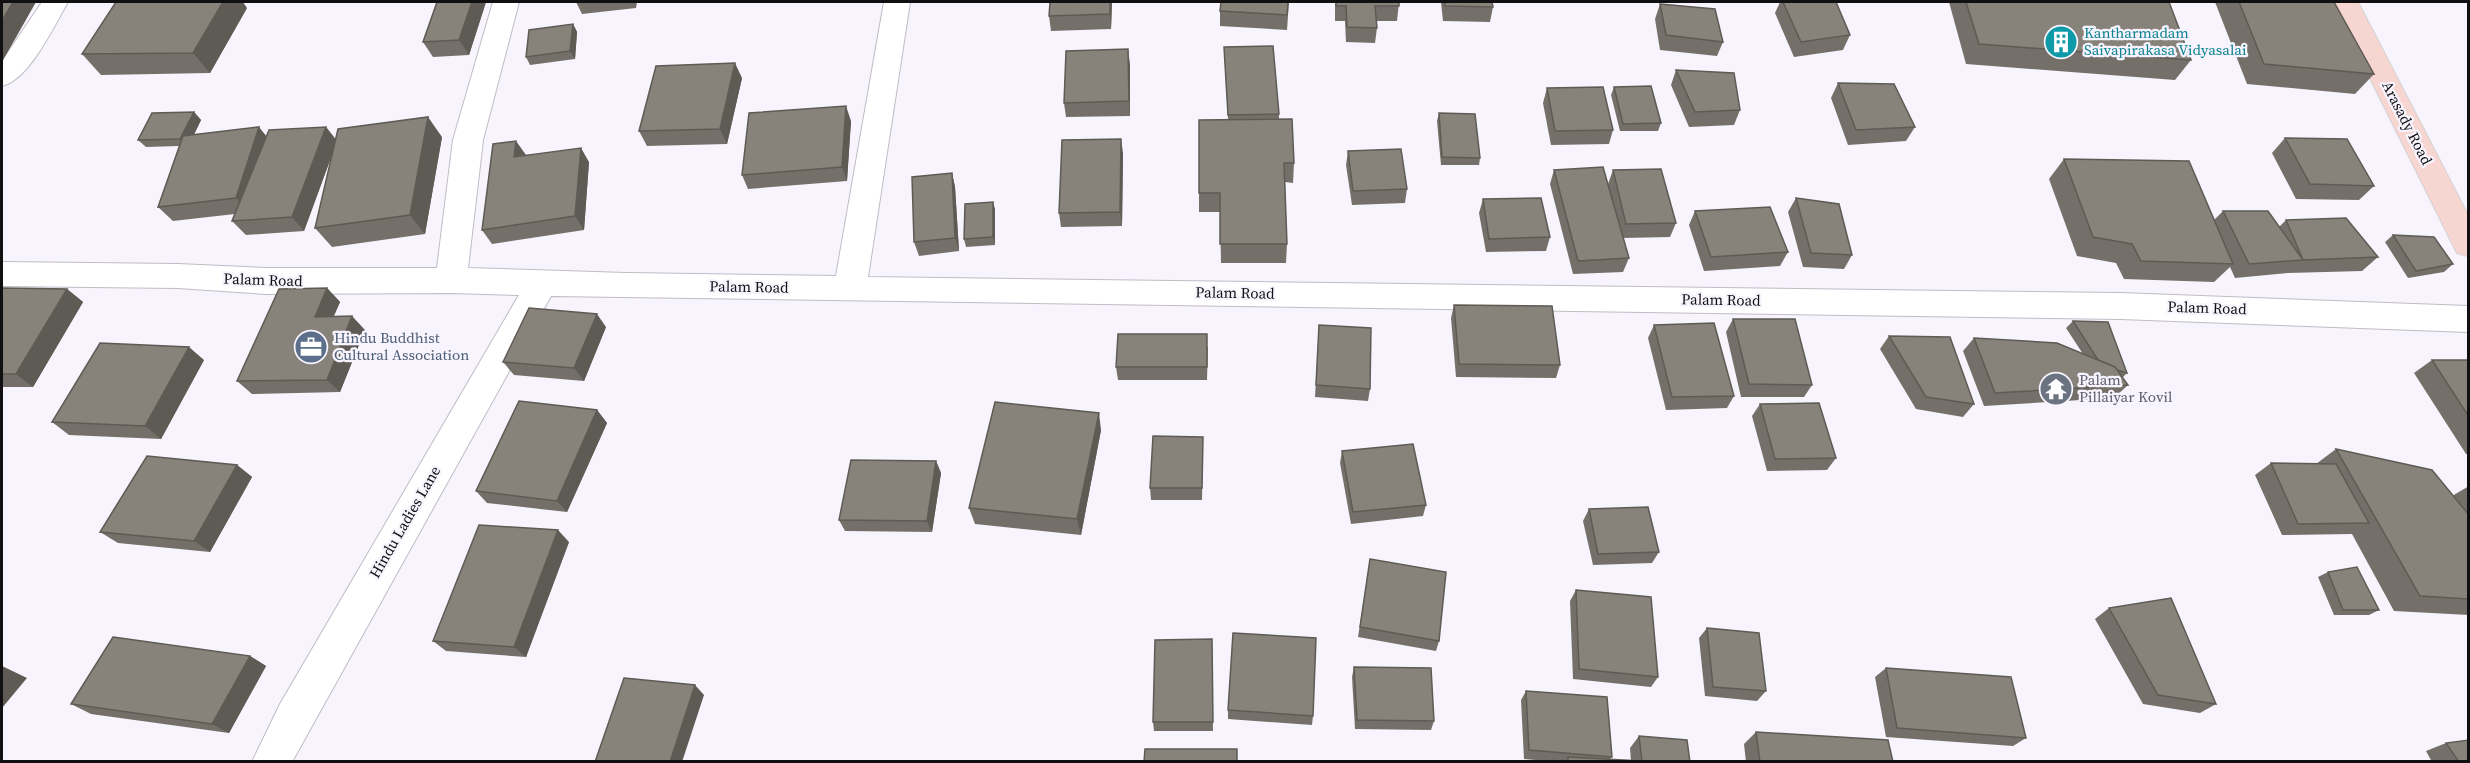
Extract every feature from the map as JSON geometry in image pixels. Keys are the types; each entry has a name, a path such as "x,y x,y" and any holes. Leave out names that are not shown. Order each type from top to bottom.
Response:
{"main road":[{"name":"Arasady Road","path":"2345,2 2469,244"}],"street":[{"path":"2,76 14,66 55,2"},
{"path":"451,280 468,140 506,2"},
{"path":"850,288 897,2"},
{"name":"Palam Road","path":"2,273 178,276 266,281 451,280 2173,307 2469,319"},
{"name":"Hindu Ladies Lane","path":"271,762 299,707 542,283"}],"building":[{"path":"2,2 13,2 2,21"},
{"path":"116,2 223,2 193,53 82,54"},
{"path":"437,2 472,2 459,40 423,42"},
{"path":"1050,2 1110,2 1110,14 1049,16"},
{"path":"1221,2 1288,2 1287,15 1220,11"},
{"path":"1336,2 1399,2 1399,6 1375,6 1377,28 1347,27 1346,6 1336,6"},
{"path":"1445,2 1492,2 1493,7 1445,6"},
{"path":"1783,2 1836,2 1850,35 1801,42"},
{"name":"Kantharmadam Saivapirakasa Vidyasalai","path":"1966,2 2169,2 2191,60 1979,44"},
{"path":"2239,2 2334,2 2374,74 2264,64"},
{"path":"1660,4 1715,9 1723,42 1666,35"},
{"path":"573,24 570,51 526,57 529,30"},
{"path":"1273,46 1279,114 1228,115 1224,47"},
{"path":"1128,49 1129,101 1064,103 1066,51"},
{"path":"735,63 720,129 639,131 656,66"},
{"path":"1676,70 1734,73 1740,110 1695,112"},
{"path":"1838,83 1894,84 1915,127 1856,130"},
{"path":"1651,86 1661,123 1623,124 1614,87"},
{"path":"1603,87 1613,130 1555,131 1547,88"},
{"path":"846,106 842,167 742,175 749,113"},
{"path":"194,112 180,139 138,140 152,113"},
{"path":"1439,113 1475,114 1480,158 1442,157"},
{"path":"428,117 410,215 315,228 338,129"},
{"path":"1292,119 1294,163 1284,163 1287,244 1220,244 1220,193 1199,193 1199,120"},
{"path":"259,127 236,198 158,207 183,136"},
{"path":"326,127 292,217 232,221 269,130"},
{"path":"2285,138 2347,139 2374,186 2310,184"},
{"path":"1121,139 1120,212 1059,213 1062,140"},
{"path":"516,141 514,157 581,148 575,216 482,230 493,144"},
{"path":"1401,149 1407,189 1353,191 1348,151"},
{"path":"2064,159 2189,161 2233,264 2141,261 2132,244 2093,237"},
{"path":"1603,167 1629,258 1578,261 1554,170"},
{"path":"1661,169 1676,223 1626,224 1613,170"},
{"path":"952,173 955,238 914,242 912,177"},
{"path":"1541,198 1550,237 1489,239 1483,199"},
{"path":"1796,198 1839,204 1852,255 1811,253"},
{"path":"993,202 993,237 964,239 965,204"},
{"path":"1770,207 1788,252 1711,257 1695,211"},
{"path":"2223,211 2268,211 2303,260 2249,264"},
{"path":"2346,218 2378,257 2303,260 2286,220"},
{"path":"2393,235 2434,237 2453,264 2416,271"},
{"path":"2,288 67,289 16,374 2,374"},
{"path":"327,288 315,317 352,316 327,380 237,381 279,289"},
{"path":"1454,305 1552,306 1560,365 1459,364"},
{"path":"529,308 597,314 574,368 503,362"},
{"path":"1733,319 1795,319 1812,385 1749,384"},
{"path":"2073,321 2108,322 2127,373 2098,360"},
{"path":"1714,323 1734,396 1672,397 1654,325"},
{"path":"1319,325 1371,328 1370,389 1316,385"},
{"path":"1118,334 1207,334 1207,367 1116,367"},
{"path":"1889,336 1950,337 1974,404 1926,397"},
{"path":"1974,338 2057,343 2115,367 2128,385 1995,393"},
{"path":"100,343 189,347 145,426 52,422"},
{"path":"2432,360 2469,360 2469,417"},
{"path":"519,401 597,410 557,501 476,491"},
{"path":"995,402 1099,413 1077,519 969,508"},
{"path":"1819,403 1836,458 1775,459 1760,404"},
{"path":"1153,436 1203,437 1202,488 1150,488"},
{"path":"1413,444 1426,505 1353,512 1342,451"},
{"path":"2336,449 2432,470 2469,515 2469,599 2420,596"},
{"path":"147,456 237,465 194,541 100,532"},
{"path":"851,460 936,461 927,521 839,520"},
{"path":"2271,463 2336,464 2369,523 2298,524"},
{"path":"1648,507 1659,552 1598,554 1589,509"},
{"path":"479,525 558,530 514,647 433,641"},
{"path":"1370,559 1446,572 1439,641 1360,627"},
{"path":"2357,567 2379,610 2343,610 2328,572"},
{"path":"1576,590 1651,597 1658,677 1579,669"},
{"path":"2171,598 2216,704 2158,695 2109,608"},
{"path":"1707,628 1759,633 1766,691 1713,687"},
{"path":"1233,633 1316,638 1313,716 1228,710"},
{"path":"113,637 250,656 212,724 71,704"},
{"path":"1212,639 1213,722 1153,722 1155,640"},
{"path":"1354,667 1431,668 1434,721 1357,720"},
{"path":"1886,668 2011,677 2026,738 1897,728"},
{"path":"624,678 695,685 670,762 595,762"},
{"path":"1526,691 1607,697 1612,757 1529,750"},
{"path":"1756,732 1888,740 1893,762 1760,762"},
{"path":"1639,736 1687,740 1690,762 1568,762 1568,757 1642,761"},
{"path":"2469,740 2469,762 2459,762 2446,743"},
{"path":"1145,749 1237,749 1237,762 1144,762"}],"place":[{"name":"Kantharmadam Saivapirakasa Vidyasalai","path":"2061,42"},
{"name":"Hindu Buddhist Cultural Association","path":"311,347"},
{"name":"Palam Pillaiyar Kovil","path":"2056,389"}]}
